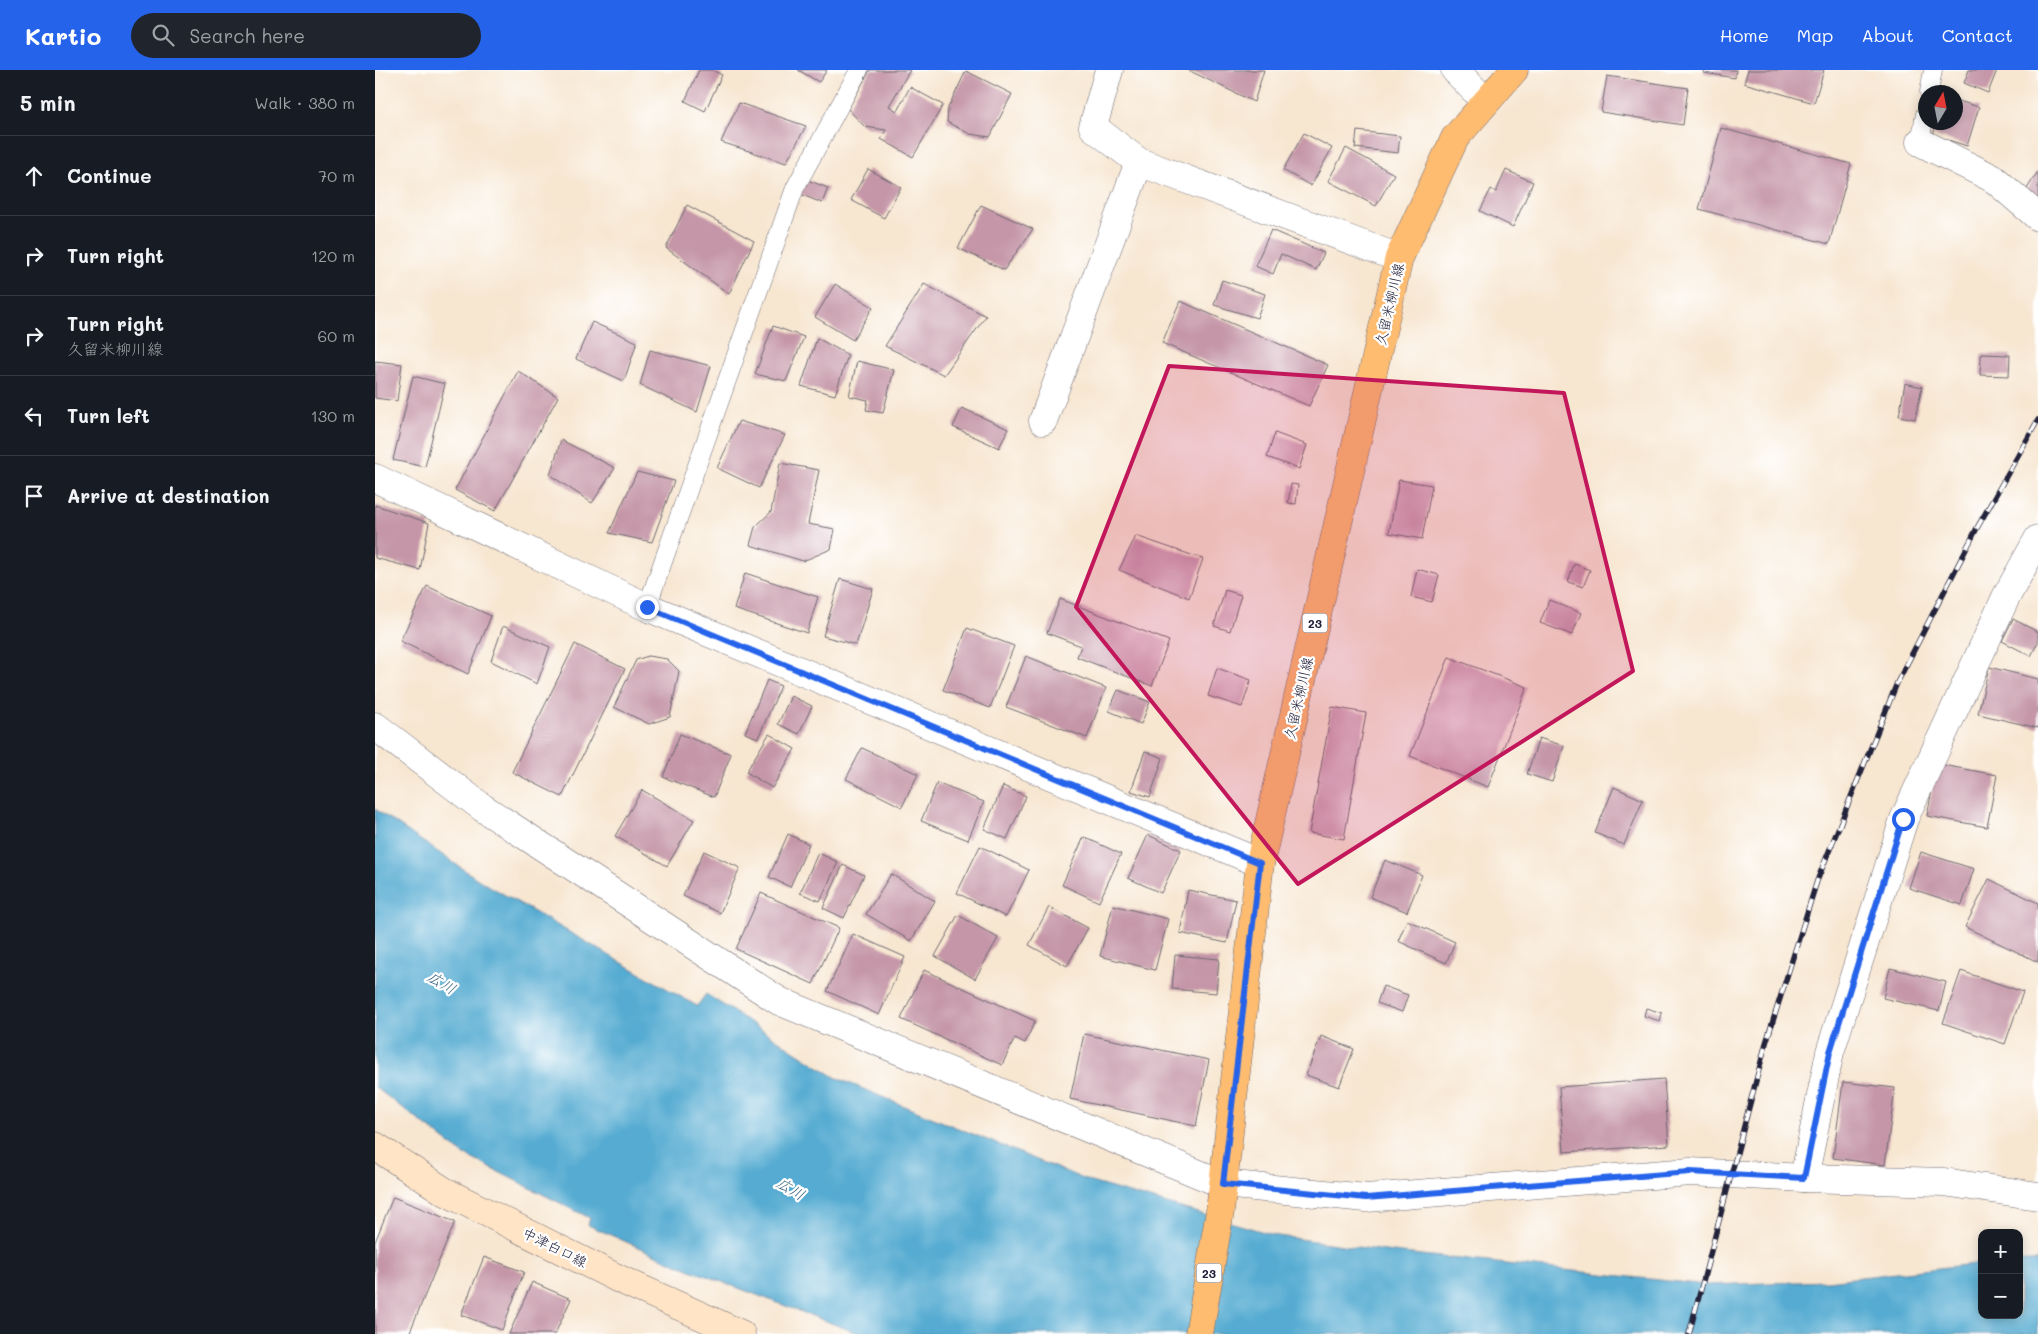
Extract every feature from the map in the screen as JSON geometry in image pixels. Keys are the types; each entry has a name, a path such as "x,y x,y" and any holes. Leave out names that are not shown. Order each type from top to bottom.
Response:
{"main road":[{"name":"久留米柳川線","path":"1199,1334 1220,1212 1260,863 1399,258 1455,138 1513,70"},
{"name":"中津白口線","path":"375,1146 444,1191 617,1278 741,1334"}],"street":[{"path":"1109,70 1093,127 1139,162 1399,258"},
{"path":"1455,70 1486,102"},
{"path":"1920,142 1994,179 2038,216"},
{"path":"1043,421 1139,162"},
{"path":"375,478 647,607 1260,863"},
{"path":"1804,1178 1830,1052 1903,819 2006,597 2038,540"},
{"path":"375,726 483,808 779,1002 1223,1184 1366,1198 1690,1172 1943,1182 2038,1196"}],"lane":[{"path":"647,607 795,188 859,70"},
{"path":"1930,85 1933,70"},
{"path":"1920,142 1922,130"}],"highlighted area":[{"path":"1169,366 1564,393 1633,671 1298,884 1076,607"}],"water":[{"name":"広川","path":"375,809 479,880 697,1006 706,994 835,1077 1091,1182 1278,1236 1393,1252 1707,1285 1827,1281 1978,1263 1978,1319 2023,1319 2023,1261 2038,1261 2038,1334 860,1334 688,1269 588,1225 590,1218 463,1154 375,1087"}],"building":[{"path":"699,70 712,70 722,75 705,111 685,101"},
{"path":"798,70 827,70 819,82"},
{"path":"870,70 910,70 889,106 897,111 910,87 943,105 913,157 881,139 886,130 865,127 848,109"},
{"path":"1188,70 1264,70 1254,102"},
{"path":"1704,70 1736,70 1735,78 1704,73"},
{"path":"1748,70 1824,70 1814,103 1744,83"},
{"path":"1969,70 1997,70 1988,93 1964,83"},
{"path":"966,71 1012,94 990,137 970,134 947,122 948,108"},
{"path":"1607,76 1688,88 1683,125 1601,112"},
{"path":"1963,102 1979,107 1967,146 1933,135 1935,130 1963,130"},
{"path":"739,103 806,126 786,163 721,142"},
{"path":"1721,128 1851,164 1829,244 1699,209"},
{"path":"1357,131 1400,136 1398,153 1355,148"},
{"path":"1304,133 1332,148 1311,186 1283,170"},
{"path":"1346,148 1394,174 1376,206 1328,181"},
{"path":"868,169 901,187 884,218 851,200"},
{"path":"1506,170 1533,182 1513,227 1480,211 1491,189 1496,192"},
{"path":"2038,171 2038,200 2025,192"},
{"path":"805,179 828,188 822,203 800,194"},
{"path":"687,205 754,241 729,294 666,248"},
{"path":"981,205 1033,229 1004,270 958,248"},
{"path":"1271,230 1324,253 1316,270 1281,254 1273,274 1255,266"},
{"path":"1222,280 1265,294 1257,318 1214,305"},
{"path":"835,284 873,307 853,340 815,317"},
{"path":"924,284 986,316 944,375 885,346"},
{"path":"1180,301 1328,365 1309,406 1162,343"},
{"path":"592,322 637,342 624,381 576,359"},
{"path":"773,326 804,337 786,381 755,374"},
{"path":"817,338 848,355 835,395 801,386"},
{"path":"650,350 711,366 697,412 640,385"},
{"path":"1981,354 2010,355 2009,376 1980,375"},
{"path":"375,361 402,364 397,401 375,398"},
{"path":"857,361 894,370 883,413 866,410 868,400 849,396"},
{"path":"518,371 558,397 495,511 455,490"},
{"path":"413,376 445,384 425,467 393,460"},
{"path":"1905,383 1922,387 1915,419 1899,416"},
{"path":"962,408 1008,429 999,448 953,427"},
{"path":"739,421 785,435 759,488 717,468"},
{"path":"1275,433 1307,445 1299,469 1267,457"},
{"path":"561,440 615,468 592,503 550,475"},
{"path":"780,463 819,470 808,524 835,529 831,549 803,561 750,545 755,527 771,512"},
{"path":"637,472 674,481 652,542 609,533"},
{"path":"1399,480 1432,485 1422,539 1389,533"},
{"path":"1291,484 1298,485 1296,504 1288,503"},
{"path":"375,505 429,523 420,570 375,558"},
{"path":"1136,536 1203,559 1189,598 1119,570"},
{"path":"1574,564 1590,570 1583,587 1568,582"},
{"path":"1417,569 1439,575 1432,602 1411,597"},
{"path":"745,573 818,597 807,633 734,609"},
{"path":"840,579 873,589 856,645 823,636"},
{"path":"427,586 491,616 468,674 400,641"},
{"path":"1225,590 1241,595 1230,631 1214,626"},
{"path":"1060,599 1169,641 1152,686 1077,657 1081,646 1047,633"},
{"path":"1549,600 1581,613 1572,635 1540,623"},
{"path":"2013,619 2038,632 2038,642 2031,656 2002,641"},
{"path":"503,626 550,647 537,684 491,661"},
{"path":"967,628 1014,646 990,708 943,690"},
{"path":"575,644 625,669 562,797 512,772"},
{"path":"648,656 667,659 679,671 670,717 649,724 614,707 636,660"},
{"path":"1026,656 1106,688 1087,738 1006,707"},
{"path":"1449,657 1527,687 1488,787 1410,756"},
{"path":"1989,667 2038,679 2038,728 1978,714"},
{"path":"1217,668 1251,680 1242,707 1208,696"},
{"path":"767,680 781,686 758,738 745,733"},
{"path":"1118,690 1150,702 1141,724 1109,711"},
{"path":"791,696 812,706 799,734 778,724"},
{"path":"1332,707 1366,713 1344,839 1309,833"},
{"path":"680,734 731,754 714,797 663,777"},
{"path":"769,734 795,749 772,788 746,772"},
{"path":"1539,738 1564,746 1552,782 1527,774"},
{"path":"862,748 918,774 902,807 846,779"},
{"path":"1145,751 1163,758 1150,797 1131,791"},
{"path":"1937,764 1997,775 1987,827 1927,816"},
{"path":"937,783 984,802 968,840 921,821"},
{"path":"1003,786 1026,796 1007,839 984,829"},
{"path":"1614,787 1643,800 1624,845 1595,833"},
{"path":"642,790 694,820 667,866 615,836"},
{"path":"788,834 809,844 790,887 769,877"},
{"path":"1148,835 1181,850 1161,893 1128,878"},
{"path":"1084,837 1121,854 1099,902 1062,885"},
{"path":"980,846 1029,870 1006,917 957,893"},
{"path":"704,851 740,868 720,913 683,896"},
{"path":"1921,852 1974,869 1962,905 1909,888"},
{"path":"818,853 838,862 820,901 800,893"},
{"path":"1385,860 1422,875 1407,912 1370,897"},
{"path":"843,865 864,875 844,918 823,908"},
{"path":"891,874 935,901 911,941 866,914"},
{"path":"1989,879 2038,903 2038,962 1965,927"},
{"path":"1188,890 1236,900 1227,943 1180,933"},
{"path":"761,893 839,928 813,984 736,949"},
{"path":"1113,905 1168,919 1155,970 1100,956"},
{"path":"1049,907 1088,928 1067,966 1029,945"},
{"path":"958,915 998,938 975,979 935,956"},
{"path":"1407,920 1455,942 1446,963 1398,941"},
{"path":"853,934 905,957 879,1015 827,991"},
{"path":"1175,955 1219,959 1216,993 1172,989"},
{"path":"1890,968 1946,982 1939,1011 1883,998"},
{"path":"924,970 1035,1021 1025,1043 1015,1038 1002,1065 901,1019"},
{"path":"1961,971 2023,992 2005,1044 1943,1023"},
{"path":"1383,986 1408,995 1402,1012 1377,1003"},
{"path":"1646,1008 1662,1013 1660,1021 1644,1016"},
{"path":"1084,1034 1209,1060 1196,1126 1070,1099"},
{"path":"1321,1036 1354,1049 1339,1087 1306,1075"},
{"path":"1664,1079 1669,1145 1564,1152 1559,1087"},
{"path":"1843,1082 1895,1088 1885,1165 1833,1158"},
{"path":"393,1197 455,1222 409,1334 375,1334 375,1242"},
{"path":"484,1257 524,1272 502,1330 461,1315"},
{"path":"532,1282 571,1299 555,1334 509,1334"}],"railway":[{"path":"1689,1334 1766,1043 1817,881 1897,683 1977,528 2038,420"}],"route":[{"path":"647,607 1260,863 1223,1184 1366,1198 1690,1172 1804,1178 1830,1052 1903,819"}]}
